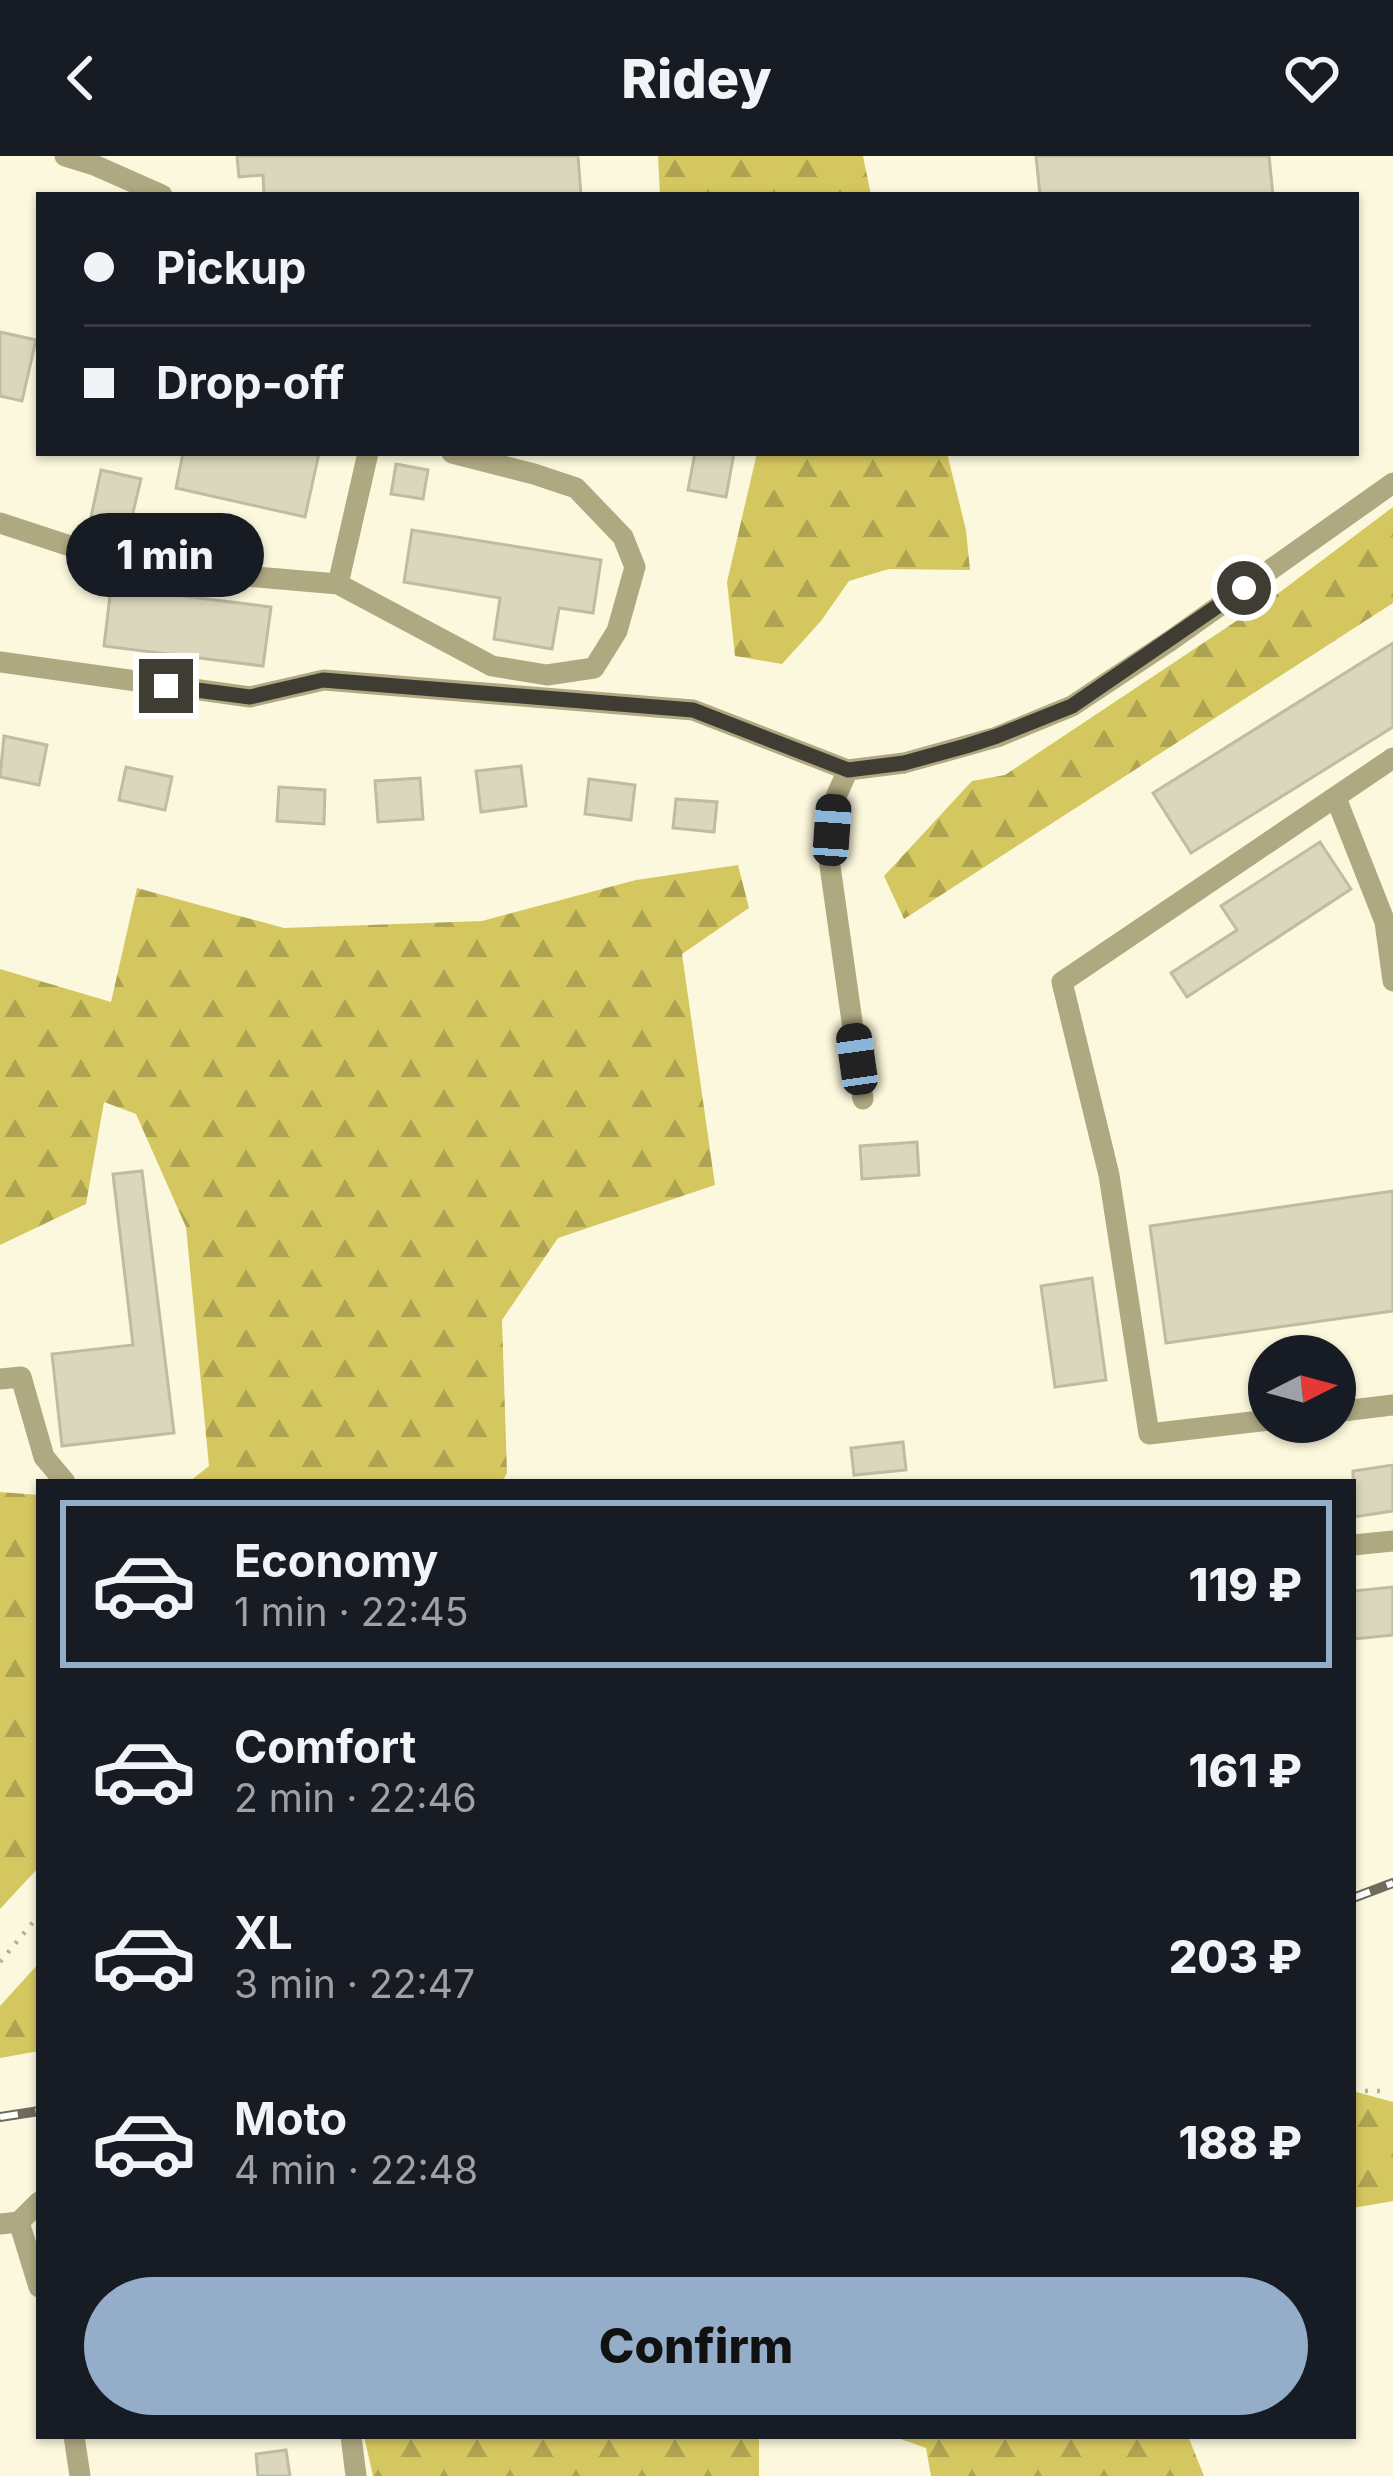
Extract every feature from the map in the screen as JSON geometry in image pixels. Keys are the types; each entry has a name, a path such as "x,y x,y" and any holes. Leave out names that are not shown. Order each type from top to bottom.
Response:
{"street":[{"path":"65,156 155,192"},
{"path":"338,584 367,456"},
{"path":"0,524 131,566 338,584 492,666 547,675 595,668 617,631 634,567 623,537 576,488 463,456"},
{"path":"0,662 250,697 323,680 693,710 848,770 904,763 997,736 1072,706 1393,482"},
{"path":"1248,1422 1149,1434 1108,1175 1062,982 1393,758"},
{"path":"848,770 834,800 830,859 863,1099"},
{"path":"1336,798 1385,922 1393,981"},
{"path":"0,1379 21,1377 44,1456 63,1479"},
{"path":"1356,1409 1393,1405"},
{"path":"1356,1545 1393,1541"},
{"path":"36,2204 9,2223 36,2281"},
{"path":"74,2439 80,2476"},
{"path":"351,2439 356,2476"}],"path":[{"path":"0,1962 36,1920"},
{"path":"1356,2091 1381,2091"}],"green space":[{"path":"658,156 863,156 870,192 660,192"},
{"path":"756,456 948,456 966,530 970,570 889,569 849,581 782,664 735,656 727,582"},
{"path":"1393,507 1393,603 904,919 884,876 972,781 1005,775 1280,592"},
{"path":"738,865 749,908 682,954 715,1185 558,1238 502,1320 504,1479 193,1479 209,1466 186,1227 136,1114 104,1102 86,1204 0,1245 0,969 111,1002 137,888 284,928 482,921 636,880"},
{"path":"0,1492 36,1495 36,1870 0,1909"},
{"path":"36,1966 36,2052 0,2058 0,2006"},
{"path":"1356,2092 1393,2102 1393,2201 1356,2207"},
{"path":"365,2439 759,2439 759,2476 373,2476"},
{"path":"900,2439 1189,2439 1204,2476 931,2476 926,2448"}],"building":[{"path":"237,156 578,156 581,192 264,192 263,175 239,177"},
{"path":"1036,156 1269,156 1273,192 1040,192"},
{"path":"0,332 36,340 22,401 0,396"},
{"path":"182,456 318,456 305,517 176,488"},
{"path":"694,456 733,456 726,497 688,490"},
{"path":"396,464 428,470 423,499 391,494"},
{"path":"101,470 141,479 130,525 91,517"},
{"path":"412,530 601,560 593,613 559,608 552,649 494,639 500,598 404,582"},
{"path":"111,587 271,607 263,666 104,646"},
{"path":"1393,643 1393,727 1191,853 1153,793"},
{"path":"4,736 47,745 39,785 0,777"},
{"path":"521,766 526,806 481,812 476,771"},
{"path":"126,767 172,777 165,810 119,800"},
{"path":"420,778 423,819 378,822 375,781"},
{"path":"589,779 635,785 631,820 585,814"},
{"path":"279,787 325,790 324,824 277,821"},
{"path":"676,799 717,802 714,832 673,828"},
{"path":"1320,842 1351,889 1187,997 1171,973 1237,930 1221,906"},
{"path":"917,1142 919,1175 862,1179 860,1146"},
{"path":"142,1171 174,1433 62,1446 52,1354 133,1345 113,1174"},
{"path":"1393,1191 1393,1311 1166,1343 1150,1226"},
{"path":"1092,1278 1106,1380 1055,1387 1041,1286"},
{"path":"903,1442 906,1470 854,1475 851,1448"},
{"path":"1393,1465 1393,1511 1356,1517 1353,1471"},
{"path":"1393,1587 1393,1635 1356,1639 1356,1591"},
{"path":"286,2450 290,2476 258,2476 256,2454"}],"railway":[{"path":"1356,1897 1393,1883"},
{"path":"0,2117 36,2111"}],"route":[{"path":"166,686 250,697 323,680 693,710 848,770 904,763 966,746 1072,706 1244,588"}]}
